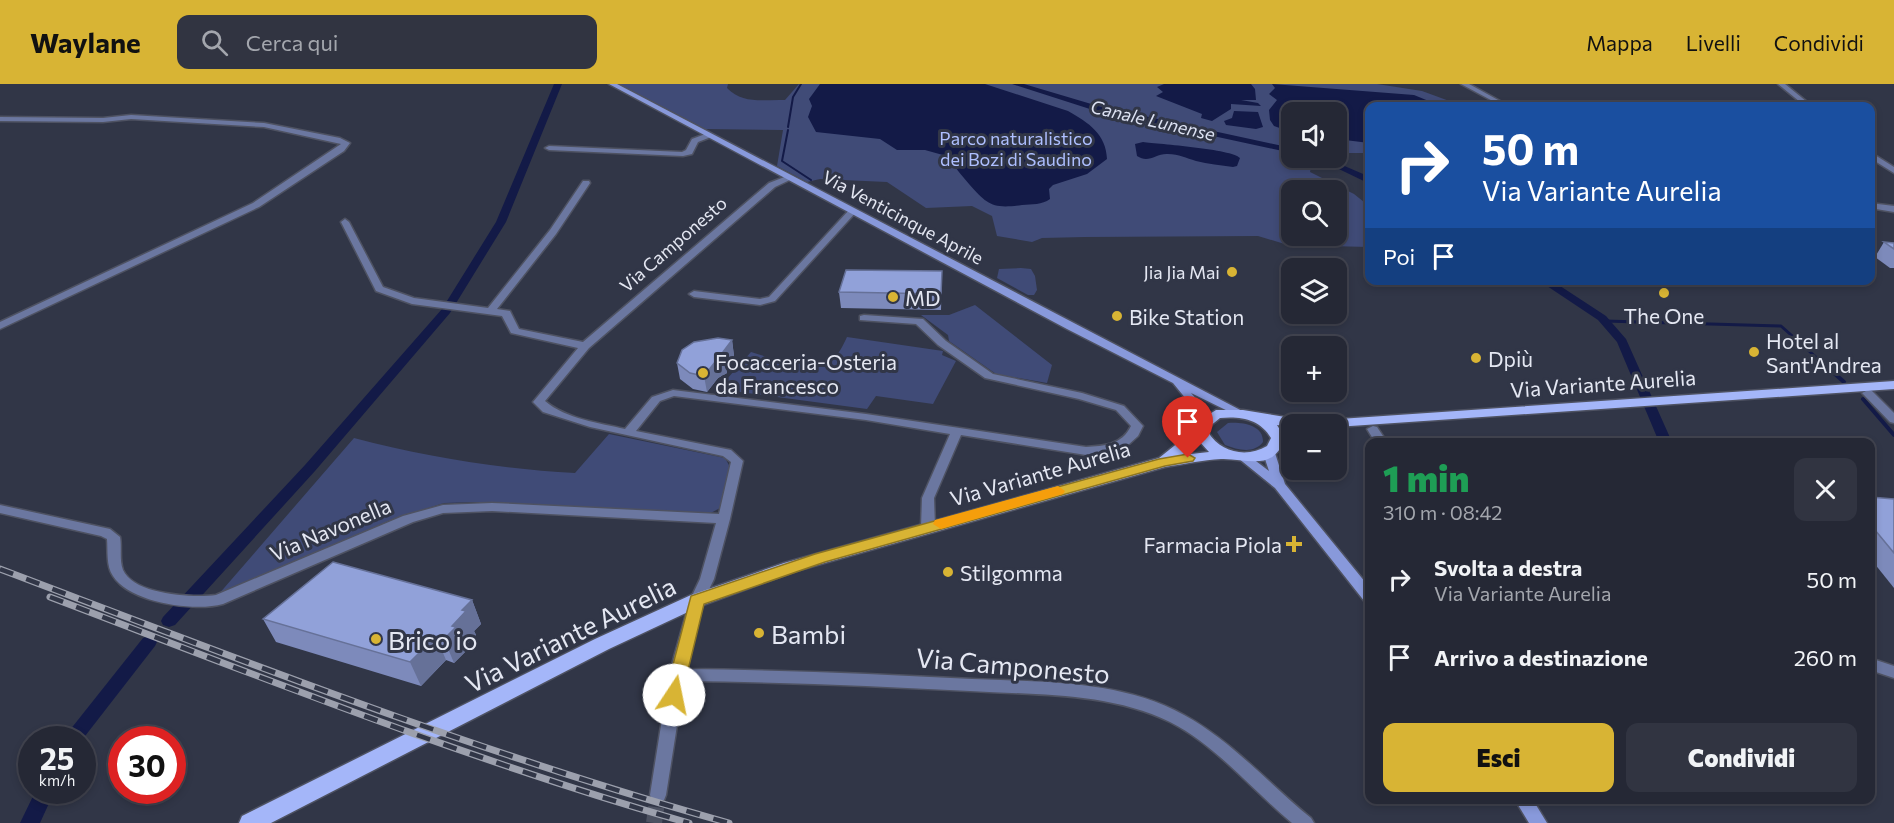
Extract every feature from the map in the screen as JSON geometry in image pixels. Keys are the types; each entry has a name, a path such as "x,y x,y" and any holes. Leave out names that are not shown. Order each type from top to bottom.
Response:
{"main road":[{"name":"Via Venticinque Aprile","path":"612,84 1177,383 1240,413"},
{"name":"Via Venticinque Aprile","path":"1177,383 1204,425"},
{"name":"Via Variante Aurelia","path":"1667,405 1894,385"},
{"name":"Via Variante Aurelia","path":"1347,422 1894,391"},
{"name":"Via Variante Aurelia","path":"1347,431 1628,407"},
{"path":"1281,421 1260,419 1240,413 1216,414 1204,425 1209,444 1226,454 1244,458 1279,485 1365,592"},
{"path":"1260,419 1275,431 1279,446 1279,485"},
{"name":"Via Variante Aurelia","path":"1164,462 1204,425"},
{"path":"1244,458 1279,446"},
{"name":"Via Variante Aurelia","path":"250,823 602,644 697,600 790,567 928,527 1164,462 1226,454"},
{"path":"1526,804 1538,823"}],"street":[{"path":"1464,84 1498,102"},
{"path":"1781,84 1804,102"},
{"path":"96,119 136,111"},
{"path":"0,119 142,117 264,125 340,140 345,145 256,205 0,326"},
{"path":"549,148 683,154 689,152 695,141 708,135"},
{"path":"1875,158 1894,171"},
{"name":"Via Camponesto","path":"658,795 677,675 697,600 707,579 724,519 737,461 733,456 577,421 540,406 541,399 585,346 772,185 790,178"},
{"path":"491,310 553,232 586,183"},
{"path":"1875,206 1894,209"},
{"path":"694,294 760,302 772,299 853,211"},
{"path":"345,222 379,289 412,301 506,313 512,328 519,332 585,346"},
{"name":"Via Variante Aurelia","path":"628,433 656,399 673,393 957,431 1086,451 1106,450 1124,444 1133,437 1137,426 1120,408 1082,396 989,376 942,343 919,321 864,318"},
{"path":"1868,393 1894,420"},
{"path":"1373,429 1379,438"},
{"name":"Via Variante Aurelia","path":"928,527 928,498 957,431"},
{"name":"Via Navonella","path":"0,509 105,532 113,537 117,571 123,580 134,588 200,604 218,600 408,519 443,509 492,507 724,519"},
{"path":"1875,666 1894,672"},
{"name":"Via Camponesto","path":"677,675 824,676 1051,689 1130,700 1155,708 1201,734 1305,823"}],"green space":[{"name":"Parco naturalistico dei Bozi di Saudino","path":"619,84 728,84 727,88 733,93 747,99 785,100 799,84 1377,84 1422,91 1452,102 1365,102 1365,153 1347,153 1347,102 1281,102 1281,168 1311,168 1310,172 1326,180 1281,180 1281,243 1258,236 1042,238 1032,242 997,236 992,216 972,206 926,208 887,182 820,179 807,182 777,166 783,130 705,129"},
{"name":"Parco naturalistico dei Bozi di Saudino","path":"1347,190 1365,203 1365,247 1328,246 1347,246"},
{"path":"999,269 1031,269 1035,276 1037,290 1034,295 1028,295 997,278"},
{"path":"975,305 1052,365 1047,383 996,374 949,341 948,335 921,315 949,315"},
{"path":"847,337 943,351 942,355 956,361 933,404 876,396 867,409 718,389 751,352 789,364 795,359 827,362 837,354"},
{"path":"1228,423 1250,425 1259,431 1263,442 1250,450 1225,445 1217,432"},
{"path":"609,434 725,458 730,467 720,508 707,515 475,502 444,503 393,519 218,595 354,438 464,461 519,469 575,473"}],"shaded area":[{"path":"820,84 985,84 1076,115 1100,136 1107,159 1087,174 1053,185 1049,189 1050,199 1044,202 997,206 986,201 976,191 958,171 950,157 925,150 897,150 880,139 816,132 808,117 812,106 809,99"},
{"path":"1164,84 1251,84 1255,89 1256,100 1241,100 1258,103 1261,106 1231,104 1231,109 1212,121 1201,118 1202,114 1156,96 1163,92 1157,87"},
{"path":"1272,84 1414,95 1431,102 1365,102 1365,142 1347,140 1347,102 1281,102 1281,128 1274,126 1270,120 1269,110 1277,100 1269,94 1275,88"},
{"path":"1234,111 1258,112 1263,127 1256,129 1226,125 1224,121 1232,118"},
{"path":"1143,142 1224,152 1240,158 1237,166 1233,167 1172,154 1145,159 1137,156 1135,144"}],"building":[{"path":"1884,242 1894,243 1894,249"},
{"path":"846,270 942,271 941,294 839,292"},
{"path":"718,338 732,340 723,352 724,357 715,362 704,376 690,373 677,363 682,350 694,342"},
{"path":"1875,497 1894,499 1894,553 1875,530"},
{"path":"333,562 472,600 462,610 466,611 452,626 456,627 444,639 436,636 410,662 263,619"}],"waterway":[{"path":"169,621 310,468 446,311 501,222 558,84"},
{"path":"788,127 793,97 801,84"},
{"name":"Canale Lunense","path":"1016,84 1096,108 1281,149"},
{"path":"788,130 782,161 811,180"},
{"name":"Canale Lunense","path":"1342,168 1365,179"},
{"name":"Canale Lunense","path":"1551,285 1602,318 1622,341 1664,438"},
{"path":"1605,321 1781,326 1827,367"},
{"path":"1825,365 1844,382"},
{"path":"1863,399 1894,435"},
{"path":"82,726 149,642"},
{"path":"30,823 39,804"}],"tunnel":[{"path":"654,823 658,795"}],"railway":[{"path":"0,569 271,671 453,736 544,767 729,823"},
{"path":"50,597 367,717 527,773 689,823"}],"slow traffic":[{"path":"941,524 1058,491"}],"place":[{"name":"Jia Jia Mai","path":"1232,272"},
{"name":"The One","path":"1664,293"},
{"name":"MD","path":"893,297"},
{"name":"Bike Station","path":"1117,316"},
{"name":"Hotel al Sant'Andrea","path":"1754,352"},
{"name":"Dpiù","path":"1476,358"},
{"name":"Focacceria-Osteria da Francesco","path":"703,373"},
{"name":"Farmacia Piola","path":"1294,544"},
{"name":"Stilgomma","path":"948,572"},
{"name":"Bambi","path":"759,633"},
{"name":"Brico io","path":"376,639"}],"route":[{"path":"674,695 697,600 820,558 1164,462 1188,458"}]}
